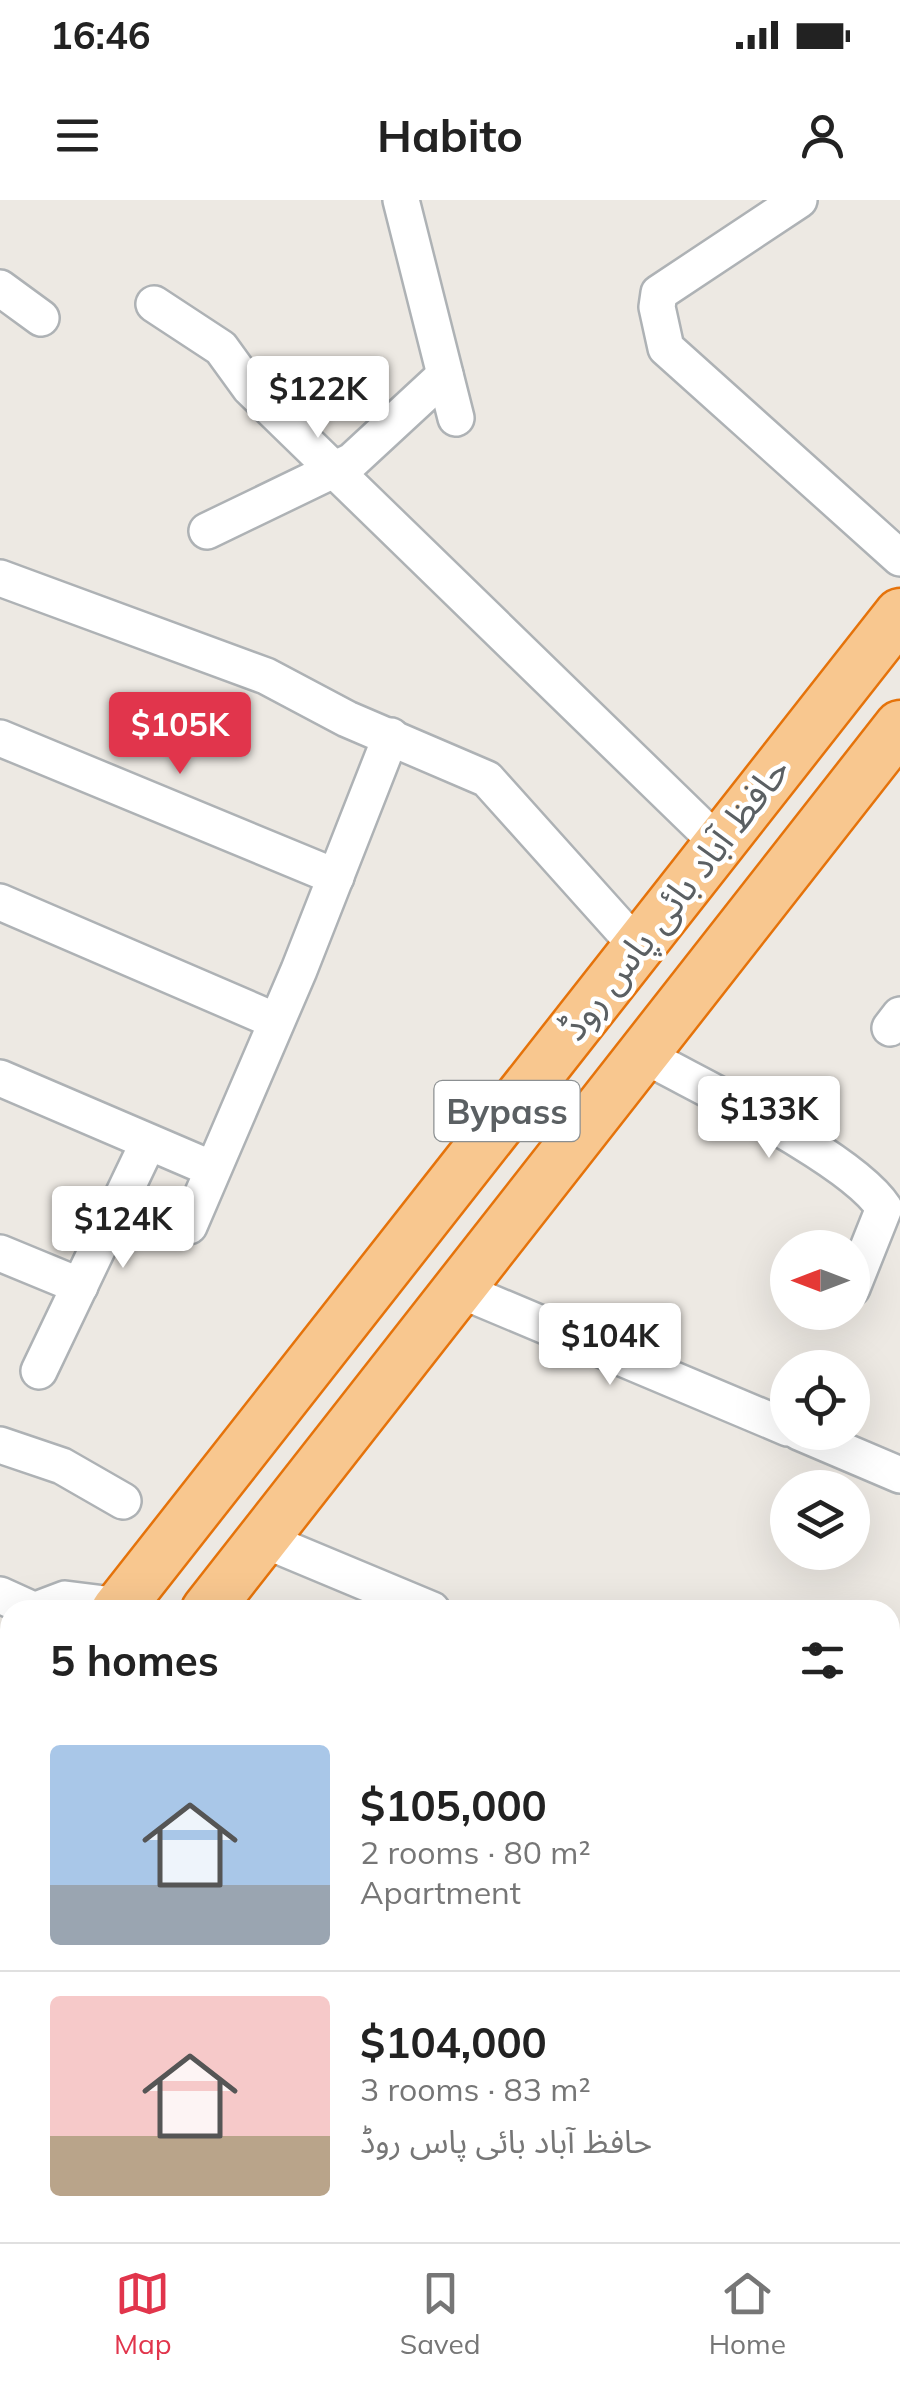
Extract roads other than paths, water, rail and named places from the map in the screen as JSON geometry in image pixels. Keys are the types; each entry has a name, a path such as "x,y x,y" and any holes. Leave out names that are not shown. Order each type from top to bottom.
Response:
{"highway":[{"name":"حافظ آباد بائی پاس روڈ","path":"125,1600 900,614"},
{"name":"حافظ آباد بائی پاس روڈ","path":"214,1600 900,726"}],"street":[{"path":"401,200 456,418"},
{"path":"799,200 659,294 657,307 666,348 900,558"},
{"path":"0,288 41,318"},
{"path":"154,304 220,348 250,388 718,842"},
{"path":"207,531 352,461 445,375"},
{"path":"0,578 266,676 487,780 636,946"},
{"path":"189,1226 391,736"},
{"path":"0,738 336,876"},
{"path":"0,902 276,1021"},
{"path":"642,1054 787,1134 870,1187 884,1208 870,1243"},
{"path":"0,1078 210,1168"},
{"path":"39,1371 148,1143"},
{"path":"0,1254 80,1286"},
{"path":"458,1288 770,1420"},
{"path":"0,1445 62,1466 122,1500"},
{"path":"840,1450 900,1476"},
{"path":"262,1539 408,1600"}]}
